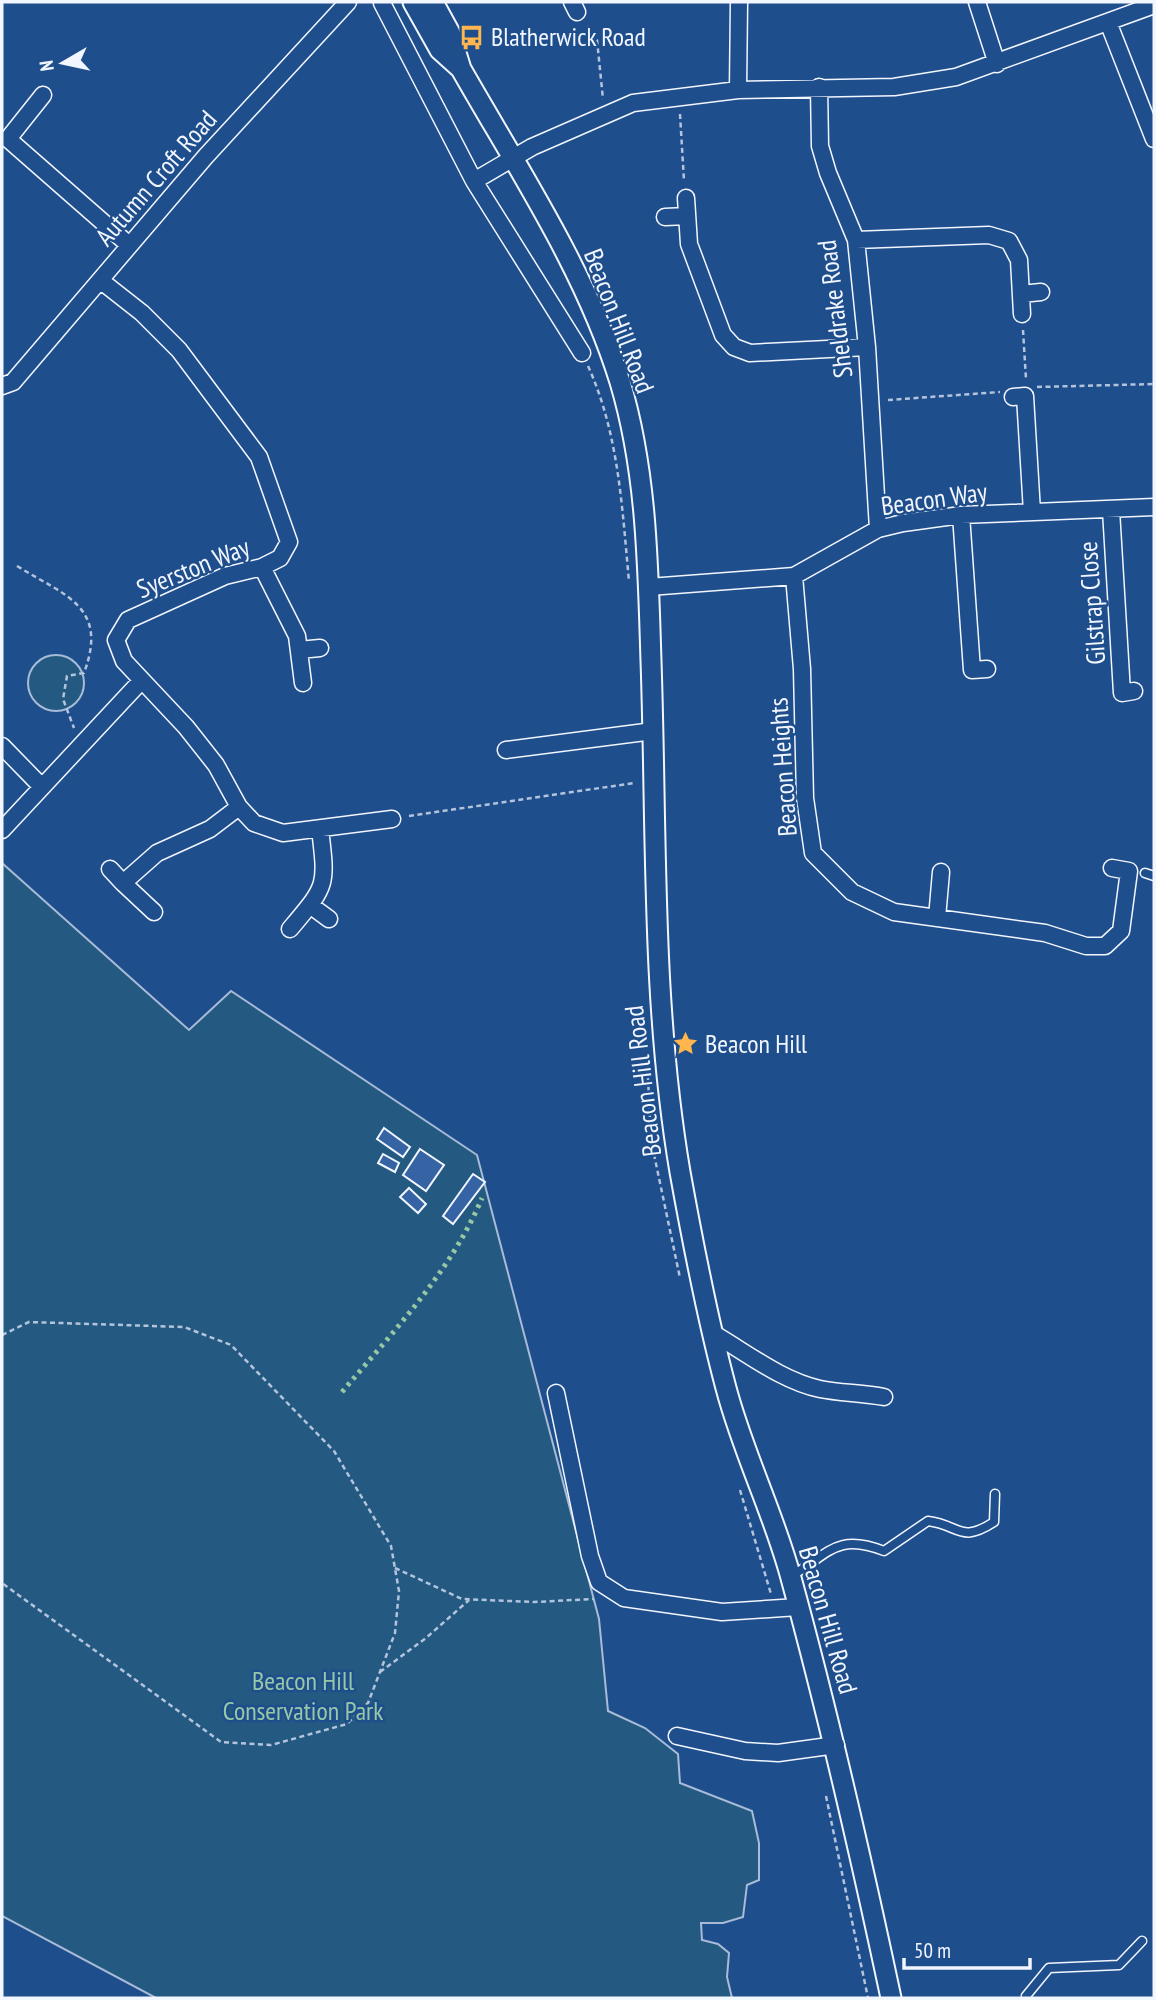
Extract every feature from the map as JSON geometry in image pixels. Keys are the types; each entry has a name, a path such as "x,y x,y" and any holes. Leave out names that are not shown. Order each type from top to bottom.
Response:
{"street":[{"name":"Autumn Croft Road","path":"2,386 13,382 215,146 348,2"},
{"name":"Beacon Hill Road","path":"413,2 440,50 461,69"},
{"name":"Beacon Hill Road","path":"433,2 450,33 461,69 577,275 620,381 642,484 649,587 656,955 665,1066 691,1228 727,1391 791,1576 836,1745 891,1998"},
{"path":"738,2 738,89"},
{"path":"977,2 997,64"},
{"name":"Beacon Hill Road","path":"382,4 474,181 582,353"},
{"path":"474,181 511,158 634,103 738,89 894,87 956,77 1154,5"},
{"path":"1108,22 1154,139"},
{"name":"Sheldrake Road","path":"819,88 820,146 828,173 856,240 867,347 878,529"},
{"path":"43,95 5,143 129,245"},
{"path":"686,198 689,244 723,335 734,347 750,353 867,347"},
{"path":"665,217 687,216"},
{"path":"856,240 989,235 1009,240 1019,260 1022,314"},
{"name":"Syerston Way","path":"100,280 142,313 179,350 259,457 289,542 281,558 262,568 225,576 128,620 116,640 124,662 187,727 216,765 239,807 254,823 283,834 392,818"},
{"path":"1021,294 1041,292"},
{"path":"1025,396 1032,512"},
{"name":"Beacon Way","path":"649,587 793,576 878,529 961,515 1154,507"},
{"name":"Gilstrap Close","path":"1111,510 1122,693"},
{"path":"961,515 972,670"},
{"path":"262,568 297,636 303,683"},
{"name":"Beacon Heights","path":"793,576 802,669 805,798 813,853 852,892 894,912 1045,933 1086,946 1105,946 1121,931 1135,872"},
{"path":"299,650 320,648"},
{"path":"2,830 142,680"},
{"path":"506,750 653,731"},
{"path":"2,746 42,787"},
{"path":"123,883 157,853 210,829 239,807"},
{"path":"290,929 319,895 326,874 320,830"},
{"path":"110,869 154,912"},
{"path":"937,918 941,872"},
{"path":"310,905 329,919"},
{"path":"714,1334 792,1380 821,1389 850,1390 884,1397"},
{"path":"556,1393 590,1556 599,1582 625,1598 722,1612 798,1607"},
{"path":"677,1736 745,1752 778,1753 836,1745"}],"lane":[{"path":"791,1576 825,1551 845,1543 867,1544 884,1551 928,1521 940,1522 959,1534 976,1534 994,1522 995,1494"},
{"path":"1026,1996 1049,1968 1119,1965 1142,1941"}],"path":[{"path":"574,7 597,40 604,117"},
{"path":"678,95 686,198"},
{"path":"1022,314 1027,387 1154,384"},
{"path":"870,402 1007,391 1025,396"},
{"path":"17,566 82,607 93,628 89,659 84,673 67,676 63,699 70,719 84,742"},
{"path":"392,818 653,781"},
{"path":"2,1335 29,1322 184,1327 231,1345 334,1451 391,1546 399,1591 395,1633 368,1703 347,1724 271,1745 221,1742 2,1583"},
{"path":"395,1568 462,1599 534,1602 625,1598"},
{"path":"380,1672 426,1638 469,1600"}],"green space":[{"path":"50,655 62,655 72,659 80,667 84,683 80,699 72,707 62,711 50,711 40,707 32,699 28,689 28,677 32,667 40,659"},
{"name":"Beacon Hill Conservation Park","path":"2,863 189,1030 231,991 477,1155 599,1619 608,1711 645,1728 678,1754 680,1783 752,1811 759,1843 759,1880 747,1885 743,1917 723,1923 701,1923 702,1940 718,1944 729,1953 727,1977 732,1998 156,1998 2,1916"}],"building":[{"path":"384,1128 410,1147 403,1157 377,1139"},
{"path":"420,1149 444,1165 426,1191 403,1175"},
{"path":"383,1154 399,1163 395,1172 378,1163"},
{"path":"473,1174 485,1182 453,1224 443,1216"},
{"path":"409,1188 426,1204 418,1213 400,1197"}],"hedge":[{"path":"342,1392 420,1300 455,1250 482,1198"}],"place":[{"name":"Blatherwick Road","path":"471,37"},
{"name":"Beacon Hill","path":"685,1044"}]}
